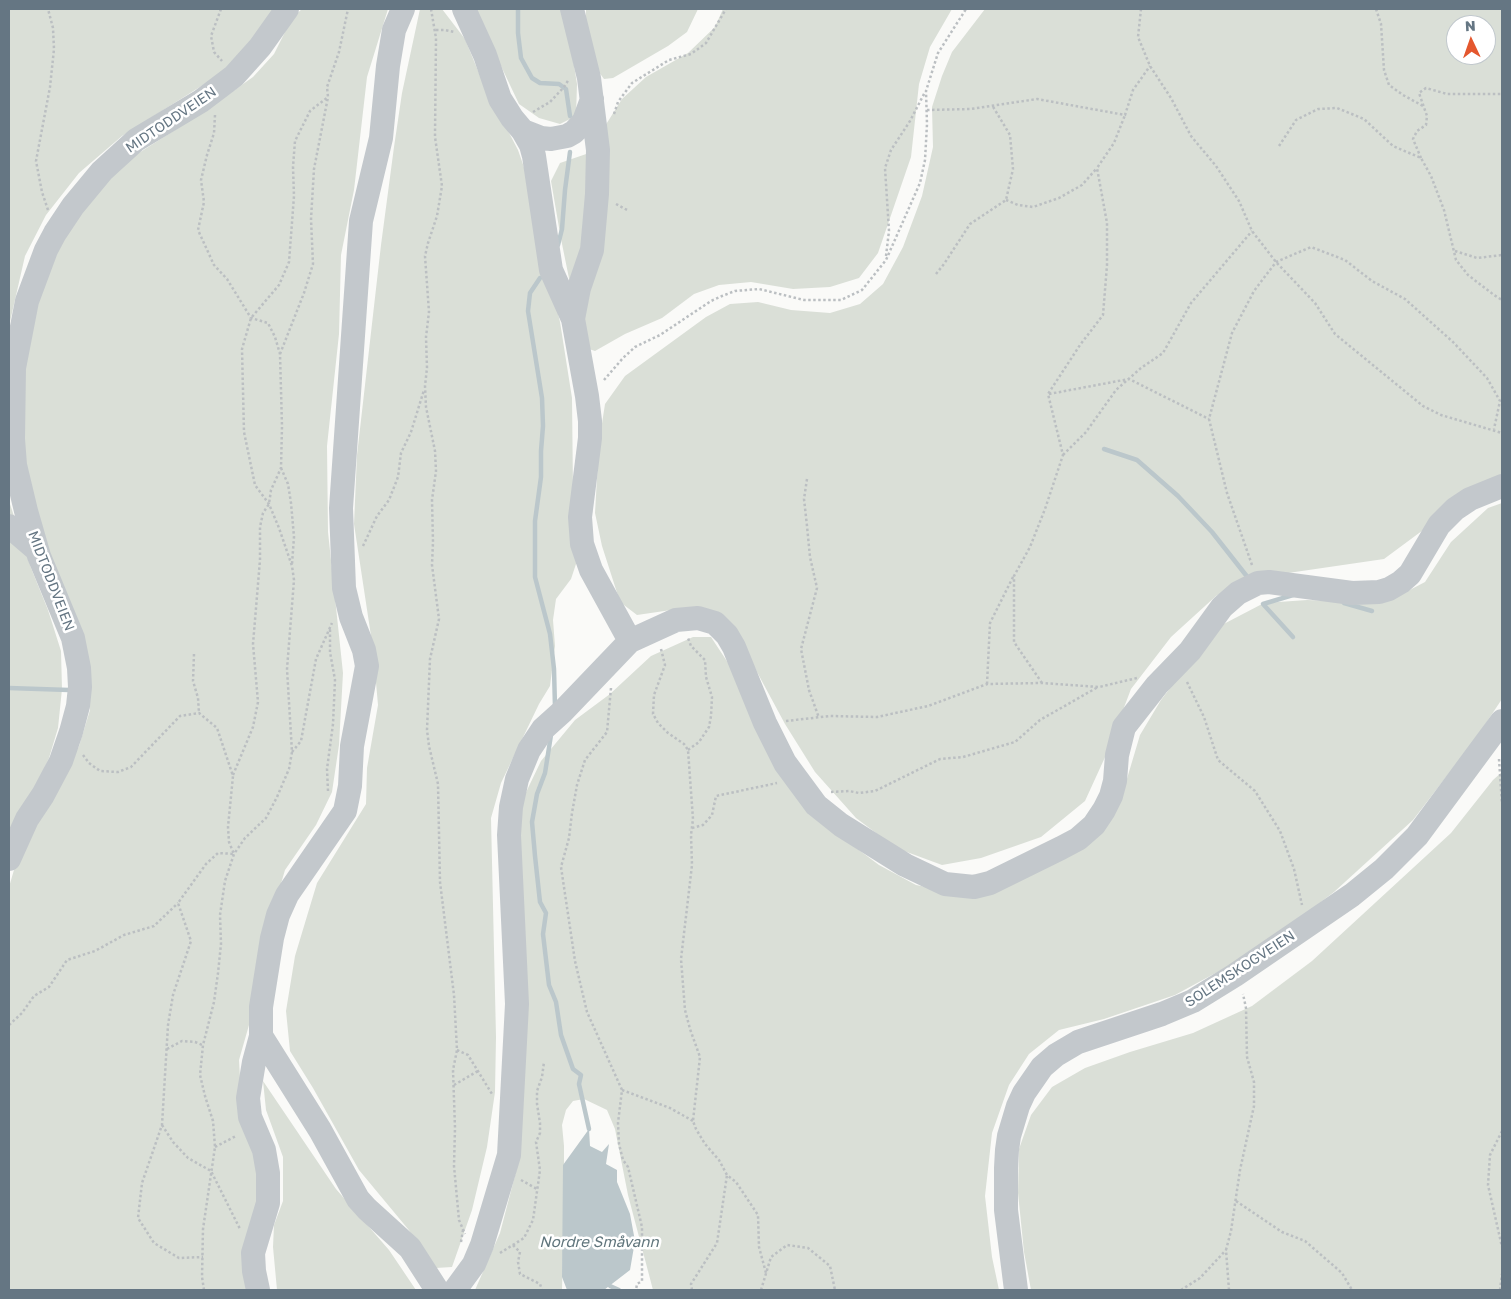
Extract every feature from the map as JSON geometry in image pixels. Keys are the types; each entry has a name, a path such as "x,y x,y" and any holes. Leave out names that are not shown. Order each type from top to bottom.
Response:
{"street":[{"name":"MIDTODDVEIEN","path":"9,859 27,819 43,795 61,761 78,706 80,687 76,652 62,610 37,550 15,465 13,439 14,368 27,301 43,257 55,232 87,188 102,171 136,140 201,101 234,76 260,47 287,9"},
{"path":"258,1290 253,1253 268,1203 269,1187 266,1159 248,1110 248,1098 254,1062 261,1036 261,1007 272,938 278,915 287,895 345,811 350,786 352,746 367,666 364,650 351,617 344,588 341,508 361,221 382,138 388,66 394,30 403,9"},
{"path":"464,9 485,55 500,99 531,145 538,174 551,270 573,319 587,396 590,438 580,517 582,544 591,570 629,644"},
{"path":"572,9 592,100 598,150 597,194 592,250 579,288 573,319"},
{"path":"517,125 541,138 551,139 567,136 574,132 584,121 592,100"},
{"path":"455,1290 474,1264 482,1245 508,1155 517,1004 509,836 511,806 517,779 529,750 543,729 629,644 682,619 698,618 715,623 727,635 734,647 765,723 785,763 816,805 841,825 905,866 928,878 945,884 974,887 990,882 1060,848 1078,838 1094,825 1111,796 1116,755 1124,727 1157,685 1190,650 1230,599 1247,587 1258,583 1279,582 1352,592 1379,592 1389,588 1402,582 1410,574 1439,525 1455,509 1470,498 1502,486"},
{"path":"9,526 37,550"},
{"name":"SOLEMSKOGVEIEN","path":"1016,1290 1007,1227 1006,1168 1009,1136 1024,1093 1042,1067 1078,1042 1193,1001 1235,975 1352,895 1384,869 1406,847 1437,810 1500,725"},
{"path":"261,1036 320,1130 358,1198 367,1210 410,1248 437,1290"}],"path":[{"path":"48,9 53,28 54,49 50,87 36,161 42,192 55,232"},
{"path":"221,9 212,36 214,52 234,76"},
{"path":"280,354 304,293 313,264 311,219 314,170 328,97 327,87 339,52 348,9"},
{"path":"431,9 436,38 435,138 442,186 438,216 425,256 429,312 426,337 427,368 425,386 427,415 435,451 436,471 432,500 432,565 439,619 430,660 427,730 438,784 440,882 453,987 457,1050 453,1070 454,1166 460,1220 463,1229"},
{"path":"614,115 618,102 632,83 669,60 691,54 706,43 726,9"},
{"path":"886,260 889,231 885,168 891,150 910,121 926,91 938,53 966,9"},
{"path":"1142,9 1138,37 1150,66 1171,98 1191,136 1216,166 1239,201 1252,231 1276,262 1315,303 1335,334 1423,406 1441,415 1494,429 1502,433"},
{"path":"1376,9 1381,24 1384,70 1389,85 1423,106"},
{"path":"517,125 545,106 564,87 584,58"},
{"path":"1006,200 1033,208 1059,198 1082,185 1097,168 1114,143 1133,90 1150,66"},
{"path":"1502,94 1447,94 1426,88 1419,93 1427,116 1426,125 1417,131 1413,139 1444,210 1456,260 1468,275 1494,296 1502,300"},
{"path":"587,396 635,347 660,335 711,301 722,296 735,291 758,289 804,300 840,300 862,290 886,260 920,183 925,160 926,91"},
{"path":"204,1290 202,1277 204,1217 215,1147 213,1121 200,1075 203,1045 214,1002 218,973 221,944 220,915 225,881 234,854 246,838 266,818 289,769 292,752 288,668 294,580 292,566 279,528 269,504 255,485 244,432 242,349 251,318 279,285 289,262 294,196 293,167 295,141 310,111 328,97"},
{"path":"926,110 971,109 1037,99 1125,114"},
{"path":"936,274 970,224 1006,200 1013,169 1010,135 992,105"},
{"path":"1279,146 1296,120 1318,109 1337,108 1364,119 1393,146 1421,158"},
{"path":"215,114 214,133 202,180 204,202 198,230 214,265 227,279 251,318 268,323 275,337 280,354 282,426 281,468 271,490 269,504 263,513 260,527 260,560 253,644 258,702 253,727 233,776 228,827 229,842 234,854"},
{"path":"1063,455 1048,394 1080,345 1103,315 1107,265 1107,223 1097,168"},
{"path":"987,684 990,623 1030,547 1046,509 1063,455 1086,432 1116,390 1163,353 1191,302 1252,231"},
{"path":"1258,583 1227,493 1208,420 1232,333 1254,291 1276,262 1311,247 1345,260 1372,281 1405,299 1453,342 1487,378 1500,401 1494,429"},
{"path":"1454,251 1477,258 1502,255"},
{"path":"1048,394 1129,379 1208,420"},
{"path":"360,552 377,516 389,500 398,478 401,453 411,432 425,386"},
{"path":"281,468 288,484 291,503 294,537 292,566"},
{"path":"807,479 804,499 810,557 817,588 801,649 809,690 819,718"},
{"path":"1014,576 1014,642 1042,683"},
{"path":"682,619 690,646 705,660 706,677 712,697 709,727 699,742 688,750"},
{"path":"292,752 301,741 316,658 330,628 330,652 334,680 333,724 327,769 328,795"},
{"path":"636,1290 637,1284 642,1281 642,1227 628,1167 623,1160 619,1144 618,1123 622,1090 587,1012 575,962 561,867 585,760 608,732 629,644 651,641 661,645 665,665 654,695 652,714 658,723 684,744 688,750 693,819 692,865 681,958 685,1010 700,1057 693,1121 705,1144 719,1160 727,1175 736,1182 758,1215 759,1247 766,1273"},
{"path":"194,654 192,681 198,698 199,712 217,728 233,776"},
{"path":"692,828 703,825 712,815 716,796 800,785 815,787 828,793 849,791 859,793 880,789 940,759 963,757 1015,742 1040,720 1099,687 1171,670 1187,680 1204,717 1218,760 1255,791 1280,831 1294,869 1306,926"},
{"path":"765,723 830,716 877,717 928,706 987,684 1042,683 1099,687"},
{"path":"71,732 89,763 100,771 118,772 131,767 180,716 199,712"},
{"path":"1500,725 1502,804"},
{"path":"9,1025 34,996 49,987 67,960 95,951 124,935 154,926 178,903 206,864 218,853 234,854"},
{"path":"178,903 191,941 172,995 168,1025 162,1125 142,1183 138,1218 154,1243 162,1248 179,1258 203,1258"},
{"path":"1229,1290 1226,1250 1240,1170 1254,1106 1254,1082 1247,1057 1246,1008 1235,975"},
{"path":"167,1049 182,1041 196,1042 203,1045"},
{"path":"454,1085 478,1071 468,1055 457,1050"},
{"path":"542,1290 540,1284 520,1274 518,1262 520,1252 513,1245 524,1238 533,1220 540,1170 536,1142 540,1123 537,1092 542,1078 544,1062"},
{"path":"622,1090 670,1108 693,1121"},
{"path":"162,1125 173,1142 188,1158 211,1170 241,1231 244,1243 253,1253"},
{"path":"215,1147 253,1126"},
{"path":"1502,1131 1490,1155 1488,1185 1502,1248"},
{"path":"692,1290 691,1284 717,1243 727,1175"},
{"path":"1236,1201 1282,1232 1305,1241 1342,1273 1352,1290"},
{"path":"761,1290 770,1257 787,1245 808,1248 830,1266 835,1290"},
{"path":"1181,1290 1200,1278 1226,1250"},
{"path":"1500,1290 1502,1274"}],"shaded area":[{"path":"9,9 278,9 222,73 122,136 79,173 46,215 25,256 9,326"},
{"path":"302,9 388,9 367,77 354,190 341,255 339,334 327,446 328,532 343,673 339,745 332,792 316,825 285,870 262,948 255,1004 239,1060 241,1096 259,1179 247,1290 9,1290 9,887 16,863 79,746 90,710 89,660 35,518 19,419 28,325 63,239 91,196 123,163 205,111 253,77 274,54 292,18"},
{"path":"420,9 442,9 465,39 483,83 518,150 534,196 544,252 560,322 572,398 573,491 577,561 571,579 556,599 553,620 555,646 550,686 539,704 501,783 491,818 496,1037 495,1092 487,1147 472,1210 452,1267 436,1268 408,1229 359,1170 290,1051 286,1011 295,956 317,883 366,804 367,768 378,705 373,649 354,524 357,455 394,147 402,93"},
{"path":"474,9 565,9 577,84 576,116 560,124 539,118 519,104"},
{"path":"586,9 698,9 687,32 668,46 613,78 604,79 596,68 586,23"},
{"path":"723,9 952,9 930,47 919,84 911,157 878,253 859,278 830,287 793,289 751,282 719,285 694,294 662,318 625,334 595,351 583,347 551,181 560,163 592,152 622,99 646,77 688,53 715,27"},
{"path":"985,9 1502,9 1502,479 1438,519 1384,559 1247,579 1216,596 1171,637 1131,689 1106,755 1085,801 1041,837 981,858 942,865 896,848 856,818 815,772 785,724 750,659 678,609 637,615 620,602 602,546 595,513 599,443 605,404 625,376 706,317 730,304 758,302 791,310 830,313 860,304 883,284 903,247 922,196 933,147 932,107 952,52"},
{"path":"9,501 61,651 62,689 58,728 49,758 9,843"},
{"path":"1502,503 1502,699 1476,738 1413,820 1334,892 1258,950 1175,995 1104,1019 1059,1030 1029,1054 1009,1085 992,1133 985,1196 992,1257 999,1290 653,1290 628,1195 615,1129 607,1110 584,1099 573,1101 566,1110 562,1125 564,1146 564,1211 562,1290 475,1290 500,1233 518,1164 517,811 541,761 575,720 610,694 651,656 693,637 711,637 734,672 819,820 879,865 916,885 954,892 1023,876 1126,782 1140,735 1161,700 1216,628 1264,603 1307,600 1363,602 1404,593 1425,582 1451,542 1488,508"},
{"path":"1502,772 1502,1290 1031,1290 1024,1252 1018,1193 1019,1149 1031,1115 1052,1087 1085,1068 1193,1033 1252,1006 1312,961 1451,833 1493,780"},
{"path":"263,1081 336,1189 389,1250 416,1290 277,1290 273,1247 274,1225 283,1201 283,1157 266,1110"}],"water":[{"name":"Nordre Småvann","path":"589,1129 590,1146 602,1152 609,1144 606,1164 617,1170 617,1182 630,1214 635,1241 630,1270 604,1290 567,1290 562,1277 563,1165"}],"waterway":[{"path":"518,9 521,58 532,78 540,83 559,84 566,89 570,116"},
{"path":"558,245 562,229 570,152"},
{"path":"540,278 530,293 528,311 542,398 543,426 541,477 535,521 535,577 550,634 554,669 555,707"},
{"path":"1104,449 1137,460 1178,496 1212,532 1249,579"},
{"path":"1293,595 1263,604 1293,637"},
{"path":"1344,603 1372,611"},
{"path":"9,688 69,690"},
{"path":"551,735 545,773 537,794 532,822 535,856 540,902 546,913 543,934 549,985 556,1002 561,1035 573,1069 581,1075 579,1084 589,1129"},
{"path":"610,1286 619,1290"}]}
